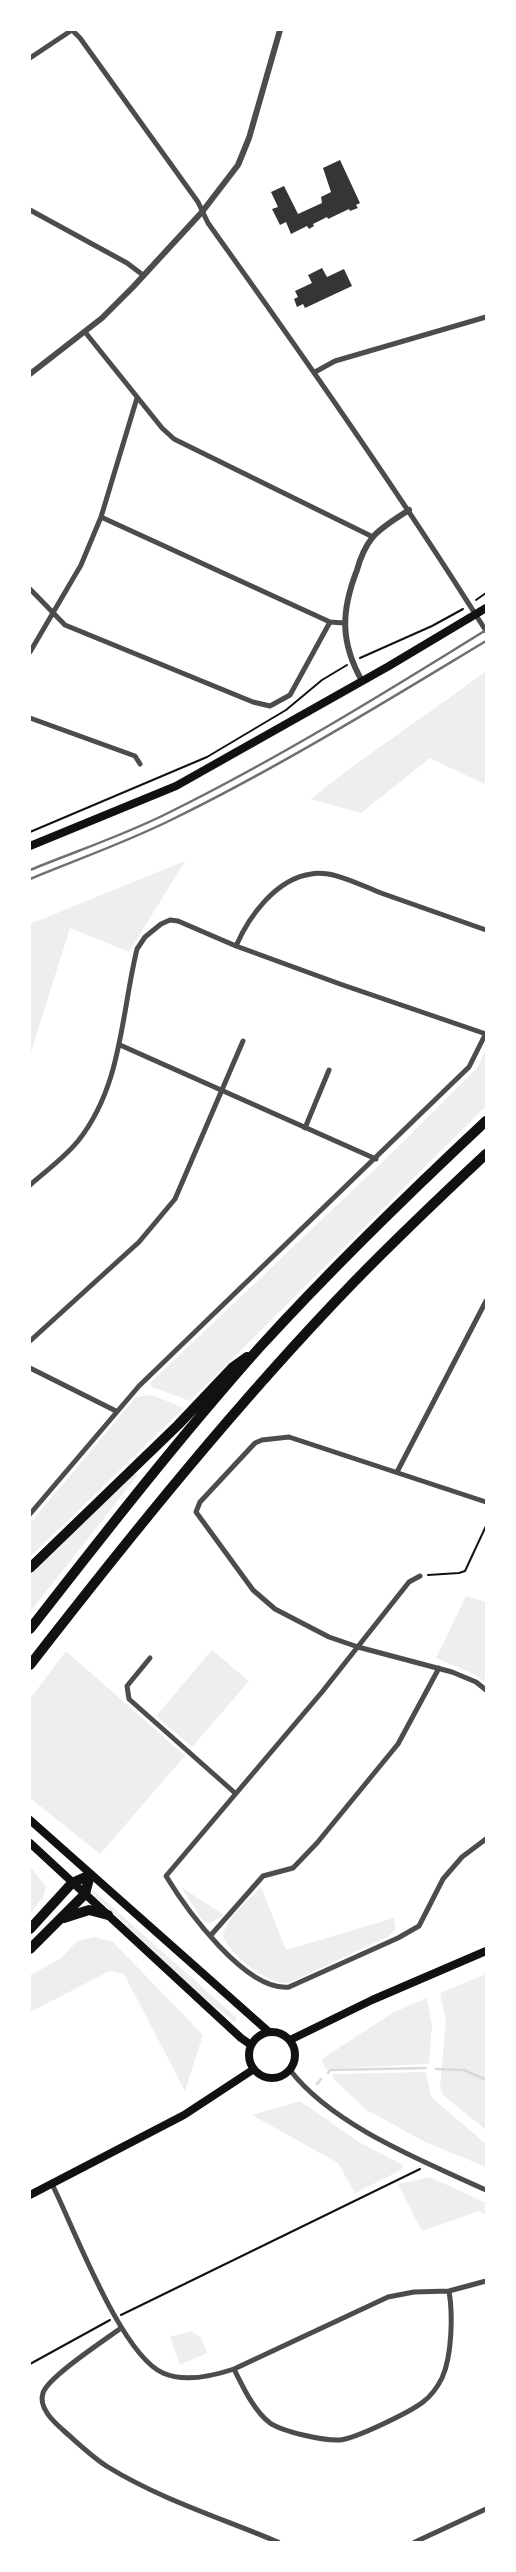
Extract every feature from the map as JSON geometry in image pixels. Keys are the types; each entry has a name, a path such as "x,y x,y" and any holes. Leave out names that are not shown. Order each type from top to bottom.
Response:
{"highway":[{"path":"30,1629 130,1502 258,1349 379,1224 486,1121"},
{"path":"30,1665 185,1473 254,1393 352,1284 486,1154"},
{"path":"30,1568 178,1424 233,1367 258,1349"},
{"path":"30,1929 72,1883 90,1875"},
{"path":"30,1949 85,1894 90,1875"},
{"path":"61,1919 89,1910 108,1915"}],"main road":[{"path":"30,846 176,786 362,681 486,608"},
{"path":"30,1820 270,2032 283,2034 290,2040 295,2052 294,2062 290,2070 278,2077 272,2078 259,2074 254,2069 249,2058 251,2045 256,2039 270,2032"},
{"path":"30,1843 251,2045"},
{"path":"290,2040 346,2012 486,1951"},
{"path":"30,2195 184,2116 254,2069"}],"street":[{"path":"30,58 72,30 80,38 198,202 202,212 315,372 409,510 486,631"},
{"path":"30,374 102,318 202,212 238,165 245,149 280,30"},
{"path":"30,210 127,263 143,275"},
{"path":"315,372 334,361 486,317"},
{"path":"84,332 162,428 180,442 373,537"},
{"path":"30,652 81,565 101,517 137,398"},
{"path":"362,681 349,654 344,623 349,589 360,560 373,537 409,510"},
{"path":"101,517 330,622 344,623"},
{"path":"30,589 53,615 65,625 253,702 270,706 290,695 330,622"},
{"path":"30,718 135,756 140,764"},
{"path":"236,946 251,918 274,892 283,886 312,874 341,878 486,930"},
{"path":"30,1185 68,1152 90,1124 112,1077 120,1045 136,949 161,924 174,920 236,946 486,1034 469,1067 376,1159 139,1386 30,1514"},
{"path":"30,1341 139,1242 175,1199 243,1041"},
{"path":"120,1045 376,1159"},
{"path":"305,1128 329,1070"},
{"path":"397,1472 486,1301"},
{"path":"30,1368 116,1411"},
{"path":"486,1502 289,1436 262,1440 256,1443 200,1502 196,1512 252,1590 264,1601 311,1629 358,1647 466,1677 486,1690"},
{"path":"420,1576 409,1582 358,1647 166,1876 189,1911 211,1935 257,1978 279,1988 289,1987 398,1938 419,1926 443,1879 462,1857 486,1839"},
{"path":"150,1658 127,1686 129,1699 235,1793"},
{"path":"211,1935 263,1876 293,1868 317,1843 398,1744 439,1668"},
{"path":"290,2070 311,2092 373,2135 401,2151 486,2190"},
{"path":"52,2184 122,2328 138,2354 152,2367 164,2374 199,2378 234,2369 382,2299 414,2292 449,2291 486,2281"},
{"path":"234,2369 262,2415 271,2424 283,2429 314,2436 339,2440 351,2437 425,2401 442,2379 448,2355 451,2312 449,2291"},
{"path":"122,2328 63,2371 45,2389 43,2402 49,2416 97,2459 124,2476 178,2501 278,2542"},
{"path":"415,2542 486,2509"}],"path":[{"path":"365,655 432,626 486,593"},
{"path":"30,832 207,757 286,710 322,680 343,668"},
{"path":"420,1576 459,1574 465,1571 486,1526"},
{"path":"30,2364 116,2317 290,2230 420,2169"}],"shaded area":[{"path":"486,671 486,785 430,758 361,813 311,799 354,766"},
{"path":"185,861 129,952 70,928 30,1055 30,924"},
{"path":"486,1048 486,1106 190,1401 152,1387 151,1382 395,1150 478,1067"},
{"path":"152,1395 184,1408 30,1557 30,1523 136,1397"},
{"path":"135,1473 138,1475 30,1612 30,1576"},
{"path":"466,1596 486,1602 486,1683 474,1674 436,1658"},
{"path":"212,1650 249,1681 192,1747 156,1716"},
{"path":"66,1651 185,1756 100,1854 30,1798 30,1699"},
{"path":"30,1867 46,1886 44,1896 30,1913"},
{"path":"181,1887 224,1915 210,1923 203,1921"},
{"path":"261,1887 286,1950 394,1918 396,1929 387,1937 289,1983 270,1979 241,1960 233,1952 223,1935 225,1928 234,1915"},
{"path":"93,1890 237,2018 234,2022 195,1990 91,1892"},
{"path":"94,1937 113,1942 203,2035 185,2091 124,1974 110,1971 30,2012 30,1975 60,1959 77,1941"},
{"path":"486,1974 486,2130 444,2096 440,2088 446,2020 440,1993"},
{"path":"427,1998 432,2025 429,2064 325,2069 322,2059 392,2013"},
{"path":"426,2072 431,2097 486,2144 486,2167 425,2142 365,2109 332,2077 333,2074"},
{"path":"300,2101 359,2142 403,2165 401,2170 355,2193 338,2163 252,2115"},
{"path":"430,2177 486,2203 486,2215 479,2211 422,2231 398,2184"},
{"path":"190,2331 201,2337 207,2353 180,2365 170,2337"}],"building":[{"path":"340,160 360,203 356,205 358,208 350,211 349,209 328,219 327,217 313,224 314,226 309,229 307,226 291,234 286,222 280,225 272,209 278,207 271,192 284,186 298,214 322,203 321,197 331,192 323,168"},
{"path":"322,268 327,277 344,269 352,286 305,308 303,304 297,307 294,299 298,297 295,291 312,283 308,275"}],"waterway":[{"path":"328,2073 330,2070 426,2068"},
{"path":"436,2069 464,2070 486,2080"},
{"path":"317,2084 321,2079"}],"railway":[{"path":"30,870 136,828 251,770 330,725 486,630"},
{"path":"30,879 138,835 213,799 331,733 486,641"}]}
